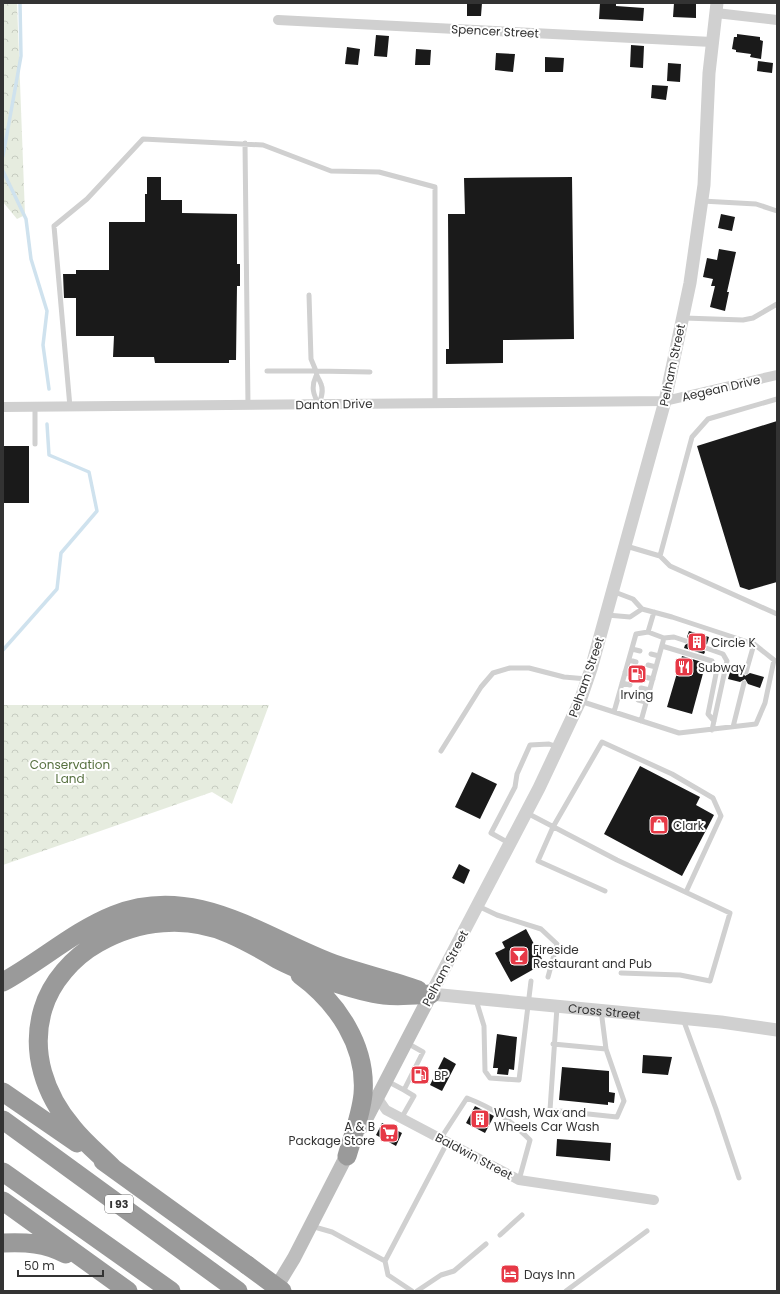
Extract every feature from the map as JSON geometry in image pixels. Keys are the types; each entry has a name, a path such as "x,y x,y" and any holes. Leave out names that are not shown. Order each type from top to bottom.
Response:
{"highway":[{"path":"3,982 99,923 130,910 166,905 188,906 215,912 335,964 431,994"},
{"path":"113,1168 73,1129 60,1111 49,1091 41,1070 38,1047 40,1018 45,1003 59,977 70,965 94,945 123,931 153,923 185,922 216,928 238,937 279,960 326,980 384,995 431,994"},
{"path":"279,960 318,989 341,1017 354,1040 363,1070 363,1095 357,1124 347,1156"},
{"path":"3,1092 113,1168 282,1291"},
{"name":"I 93","path":"3,1120 236,1290"},
{"path":"3,1172 171,1291"},
{"path":"3,1200 128,1291"},
{"path":"3,1244 39,1244 55,1248 128,1291"}],"main road":[{"name":"Pelham Street","path":"274,1291 311,1226 431,994"}],"street":[{"path":"716,8 777,20"},
{"name":"Pelham Street","path":"431,994 559,747 580,701 588,679 665,401 683,318 696,247 702,201 712,42 716,8"},
{"name":"Spencer Street","path":"278,20 712,42"},
{"name":"Aegean Drive","path":"665,401 777,375"},
{"name":"Danton Drive","path":"3,407 665,401"},
{"name":"Cross Street","path":"431,994 727,1022 777,1030"},
{"name":"Baldwin Street","path":"377,1096 386,1110 402,1117 519,1180 654,1200"}],"lane":[{"path":"70,407 54,226 86,199 143,139 262,145 331,171 379,172 435,187 435,404"},
{"path":"246,143 248,405"},
{"path":"702,201 756,204 777,211"},
{"path":"309,295 311,359 321,383 322,394 319,405"},
{"path":"683,318 743,320 753,318 777,304"},
{"path":"267,371 316,374 370,372"},
{"path":"316,374 313,384 313,394 319,405"},
{"path":"660,556 692,437 708,419 777,399"},
{"path":"35,407 35,444"},
{"path":"625,546 660,556 670,566 777,614"},
{"path":"580,701 679,733 756,724 765,704 774,660 754,644 642,609 632,599 612,591"},
{"path":"606,615 630,617 642,609"},
{"path":"648,632 654,612"},
{"path":"614,712 636,634 648,632 664,638 674,637 686,641"},
{"path":"641,721 664,638"},
{"path":"746,672 754,644"},
{"path":"662,646 712,661 716,674 708,714 714,721"},
{"path":"706,648 723,654 727,661 712,730"},
{"path":"632,649 640,651"},
{"path":"651,654 659,656"},
{"path":"629,660 636,662"},
{"path":"648,665 656,667"},
{"path":"441,751 481,687 493,674 510,668 529,668 564,677 588,679"},
{"path":"625,672 633,674"},
{"path":"645,677 653,679"},
{"path":"622,683 630,685"},
{"path":"733,727 744,683"},
{"path":"641,688 650,690"},
{"path":"619,695 626,696"},
{"path":"638,700 646,702"},
{"path":"606,891 538,862 554,827 602,742 672,774 713,798 721,816 686,892"},
{"path":"510,844 491,833 515,787 517,774 530,745 550,744 559,747"},
{"path":"526,813 617,860 730,913 710,981 680,975 621,973"},
{"path":"477,906 497,915 541,929 557,944 548,976"},
{"path":"476,999 484,1026 485,1071 490,1078 519,1080 531,981"},
{"path":"557,1006 553,1044 550,1110 617,1117 624,1101 606,1050 601,1010"},
{"path":"682,1018 716,1109 738,1178"},
{"path":"404,1090 423,1052 406,1042"},
{"path":"553,1044 606,1050"},
{"path":"386,1080 414,1096 402,1117"},
{"path":"412,1291 388,1275 385,1261 444,1140 467,1098 492,1108 514,1123 530,1140 519,1180"},
{"path":"500,1234 522,1215"},
{"path":"311,1226 332,1232 385,1261"},
{"path":"566,1291 647,1231"},
{"path":"417,1291 441,1276 454,1271 486,1244"}],"green space":[{"path":"3,3 17,3 25,215 17,219 3,202"},
{"name":"Conservation Land","path":"3,705 269,705 232,804 212,792 3,865"}],"building":[{"path":"467,3 482,3 481,16 467,16"},
{"path":"600,3 616,3 616,6 644,8 643,21 599,19"},
{"path":"674,3 696,3 696,18 673,17"},
{"path":"737,34 760,37 760,40 763,41 761,59 750,57 751,54 736,52 736,50 732,49 734,37 737,37"},
{"path":"376,35 389,36 387,57 374,56"},
{"path":"631,45 644,46 643,68 630,67"},
{"path":"347,47 360,49 358,65 345,64"},
{"path":"416,49 431,50 430,65 415,65"},
{"path":"496,53 515,54 513,72 495,70"},
{"path":"545,57 564,58 563,72 545,72"},
{"path":"758,61 773,63 772,73 757,71"},
{"path":"668,63 681,64 680,82 667,81"},
{"path":"652,85 668,86 666,100 651,98"},
{"path":"147,177 161,177 161,200 182,200 182,213 237,214 237,264 240,264 240,286 237,286 236,360 229,360 229,363 155,363 154,357 113,357 114,336 76,336 76,298 64,298 63,274 76,274 76,270 109,270 109,222 145,222 145,194 147,194"},
{"path":"572,177 574,339 503,340 503,363 446,364 446,349 449,349 448,214 465,214 464,178"},
{"path":"721,214 735,217 732,231 718,228"},
{"path":"719,249 736,252 727,292 729,292 725,311 710,307 715,286 711,286 713,279 703,277 707,258 717,260"},
{"path":"777,421 777,582 749,590 740,587 697,446"},
{"path":"3,446 29,446 29,503 3,503"},
{"name":"Circle K","path":"689,631 709,637 707,644 702,647 705,652 704,654 684,648 685,645 690,642 687,637"},
{"name":"Circle K","path":"682,656 702,662 701,665 705,666 692,714 667,707"},
{"path":"731,668 742,671 745,676 750,673 764,677 760,688 748,684 745,679 740,682 728,679"},
{"name":"Clark","path":"640,766 700,797 696,805 714,815 682,876 604,834"},
{"path":"472,772 497,784 480,819 455,807"},
{"path":"459,864 470,870 464,884 452,878"},
{"name":"Fireside Restaurant and Pub","path":"526,929 542,959 532,964 534,969 511,982 495,953 505,948 502,942"},
{"path":"497,1034 517,1037 514,1070 509,1069 508,1075 497,1074 498,1068 493,1068"},
{"path":"643,1055 672,1057 668,1075 642,1073"},
{"path":"444,1057 456,1064 442,1091 430,1085"},
{"path":"562,1067 609,1071 609,1092 615,1093 614,1103 608,1102 608,1105 559,1100"},
{"name":"Wash, Wax and Wheels Car Wash","path":"475,1106 494,1116 485,1133 466,1123"},
{"name":"A & B Package Store","path":"382,1123 402,1133 396,1146 376,1135"},
{"path":"557,1139 611,1143 610,1161 556,1156"}],"waterway":[{"path":"3,156 21,56 20,3"},
{"path":"3,171 26,219 31,259 47,311 43,345 49,389"},
{"path":"3,650 57,589 61,553 97,511 89,472 49,455 47,424"}],"place":[{"name":"Circle K","path":"697,642"},
{"name":"Subway","path":"684,667"},
{"name":"Irving","path":"637,674"},
{"name":"Clark","path":"659,825"},
{"name":"Fireside Restaurant and Pub","path":"519,956"},
{"name":"BP","path":"420,1075"},
{"name":"Wash, Wax and Wheels Car Wash","path":"480,1119"},
{"name":"A & B Package Store","path":"389,1133"},
{"name":"Days Inn","path":"510,1274"}]}
